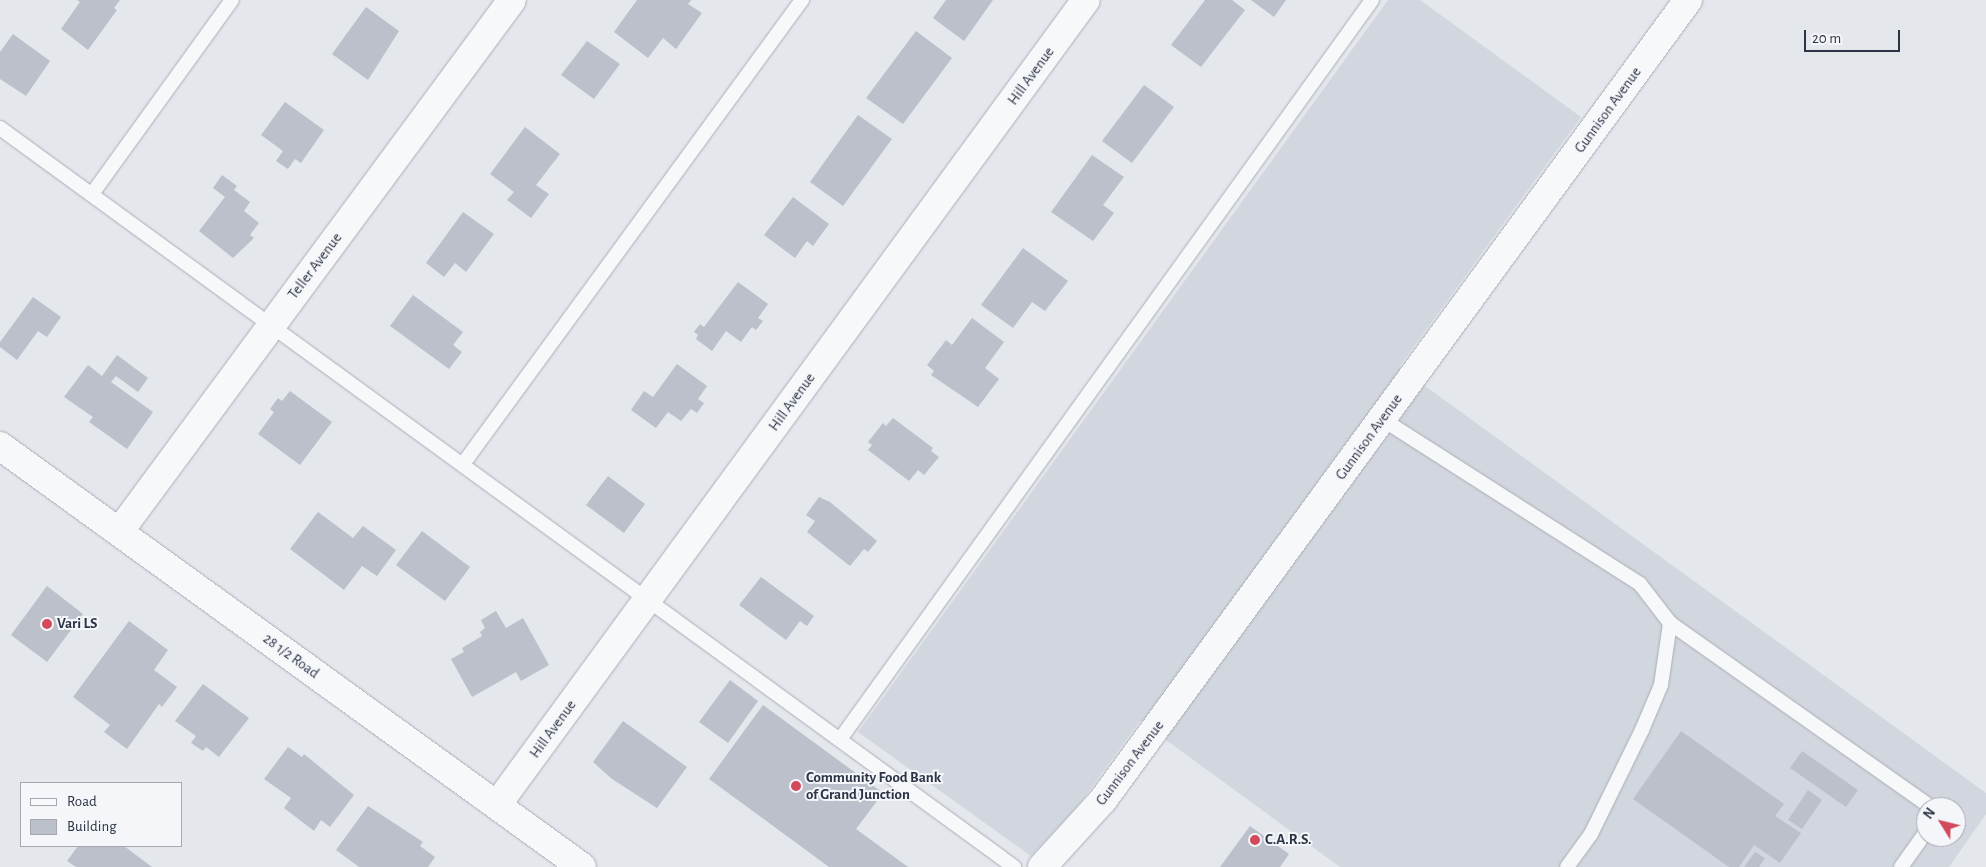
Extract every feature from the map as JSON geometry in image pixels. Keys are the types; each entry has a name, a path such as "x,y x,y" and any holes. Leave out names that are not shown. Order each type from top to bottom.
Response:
{"street":[{"name":"Teller Avenue","path":"119,532 512,0"},
{"name":"Hill Avenue","path":"497,805 1086,0"},
{"name":"Gunnison Avenue","path":"1042,867 1103,800 1688,0"},
{"name":"28 1/2 Road","path":"0,446 582,867"}],"lane":[{"path":"92,194 232,0"},
{"path":"462,464 802,0"},
{"path":"840,738 1372,0"},
{"path":"0,128 648,598 1014,867"},
{"path":"1382,419 1640,584 1670,623 1917,797"},
{"path":"1567,867 1591,834 1642,730 1661,685 1670,623"},
{"path":"1901,867 1916,846"}],"shaded area":[{"path":"1388,0 1420,0 1581,117 1399,367 1986,793 1986,814 1966,843 1966,797 1916,797 1916,847 1963,847 1949,867 1340,867 1140,721 1078,806 1031,856 858,732"}],"building":[{"path":"77,0 120,0 114,8 117,10 88,50 61,29 80,2"},
{"path":"637,0 691,0 688,4 702,13 676,49 663,38 648,58 614,32"},
{"path":"946,0 993,0 964,41 933,18"},
{"path":"1205,0 1232,0 1245,10 1201,67 1171,45"},
{"path":"1251,0 1286,0 1274,17"},
{"path":"366,7 399,31 368,80 332,54"},
{"path":"916,31 952,58 903,124 866,98"},
{"path":"13,34 50,61 26,96 0,79 0,52"},
{"path":"587,41 620,64 594,99 561,75"},
{"path":"1144,85 1174,107 1132,163 1102,141"},
{"path":"285,102 324,130 301,163 295,159 288,169 276,161 283,151 261,135"},
{"path":"858,115 892,139 843,206 810,182"},
{"path":"525,127 560,154 536,185 549,194 531,218 507,200 514,192 490,174"},
{"path":"1092,155 1124,177 1103,205 1114,213 1093,241 1051,212"},
{"path":"222,175 237,186 234,190 250,202 244,211 259,223 250,235 254,238 233,258 199,231 225,197 213,188"},
{"path":"793,197 829,224 813,246 807,241 795,258 764,235"},
{"path":"463,212 494,234 466,272 455,263 444,277 426,263"},
{"path":"1023,248 1068,281 1045,311 1032,302 1013,328 981,305"},
{"path":"738,282 768,304 758,318 763,321 756,330 752,327 741,342 726,331 712,351 696,339 698,335 694,332 700,324 704,327"},
{"path":"413,295 463,332 453,345 462,352 449,369 390,326"},
{"path":"33,297 61,317 47,337 38,331 17,360 0,347 0,342"},
{"path":"972,318 1004,342 985,368 999,379 978,407 931,375 934,371 927,365 946,340 952,345"},
{"path":"117,355 148,378 138,392 116,376 111,382 153,412 127,449 89,422 93,417 64,397 88,365 102,376"},
{"path":"677,364 707,386 698,399 704,403 697,413 691,409 681,421 668,412 656,428 631,410 644,391 653,397"},
{"path":"290,391 332,422 300,465 258,434 274,412 270,409 278,398 282,401"},
{"path":"893,418 933,448 931,451 939,457 924,475 918,470 909,481 868,450 872,445 868,442 883,423 886,426"},
{"path":"608,476 645,504 624,533 586,505"},
{"path":"819,497 830,502 877,541 868,552 864,549 850,566 807,532 815,521 806,515"},
{"path":"318,512 353,538 363,526 396,550 377,576 362,566 344,590 290,549"},
{"path":"422,531 470,567 445,601 396,565"},
{"path":"761,577 814,616 807,626 800,621 786,640 739,605"},
{"name":"Vari LS","path":"47,586 83,614 47,662 11,635"},
{"path":"496,611 506,628 523,618 549,665 521,681 516,672 472,697 451,659 464,652 462,648 482,636 480,632 485,628 481,620"},
{"path":"129,621 168,650 154,670 177,687 162,707 159,704 127,749 104,732 110,725 73,697"},
{"path":"730,680 758,701 728,743 699,722"},
{"path":"203,684 249,718 219,757 206,747 203,751 191,743 196,736 175,721"},
{"name":"Community Food Bank of Grand Junction","path":"763,705 883,793 856,829 908,867 829,867 709,779"},
{"path":"623,721 687,767 657,808 612,779 593,762"},
{"path":"1681,731 1784,804 1775,816 1801,833 1780,863 1754,845 1739,867 1729,867 1633,799"},
{"path":"288,747 302,757 304,754 354,795 330,827 321,820 314,831 284,808 291,798 264,779"},
{"path":"1802,751 1858,790 1846,807 1790,768"},
{"path":"1808,790 1822,800 1802,829 1788,820"},
{"path":"368,806 423,842 420,846 435,857 428,867 359,867 336,850"},
{"name":"C.A.R.S.","path":"1250,826 1289,854 1280,867 1220,867"},
{"path":"77,847 125,847 152,867 76,867 67,861"},
{"path":"1755,852 1765,858 1759,867 1744,867"}],"place":[{"name":"Vari LS","path":"47,624"},
{"name":"Community Food Bank of Grand Junction","path":"796,786"},
{"name":"C.A.R.S.","path":"1255,840"}]}
